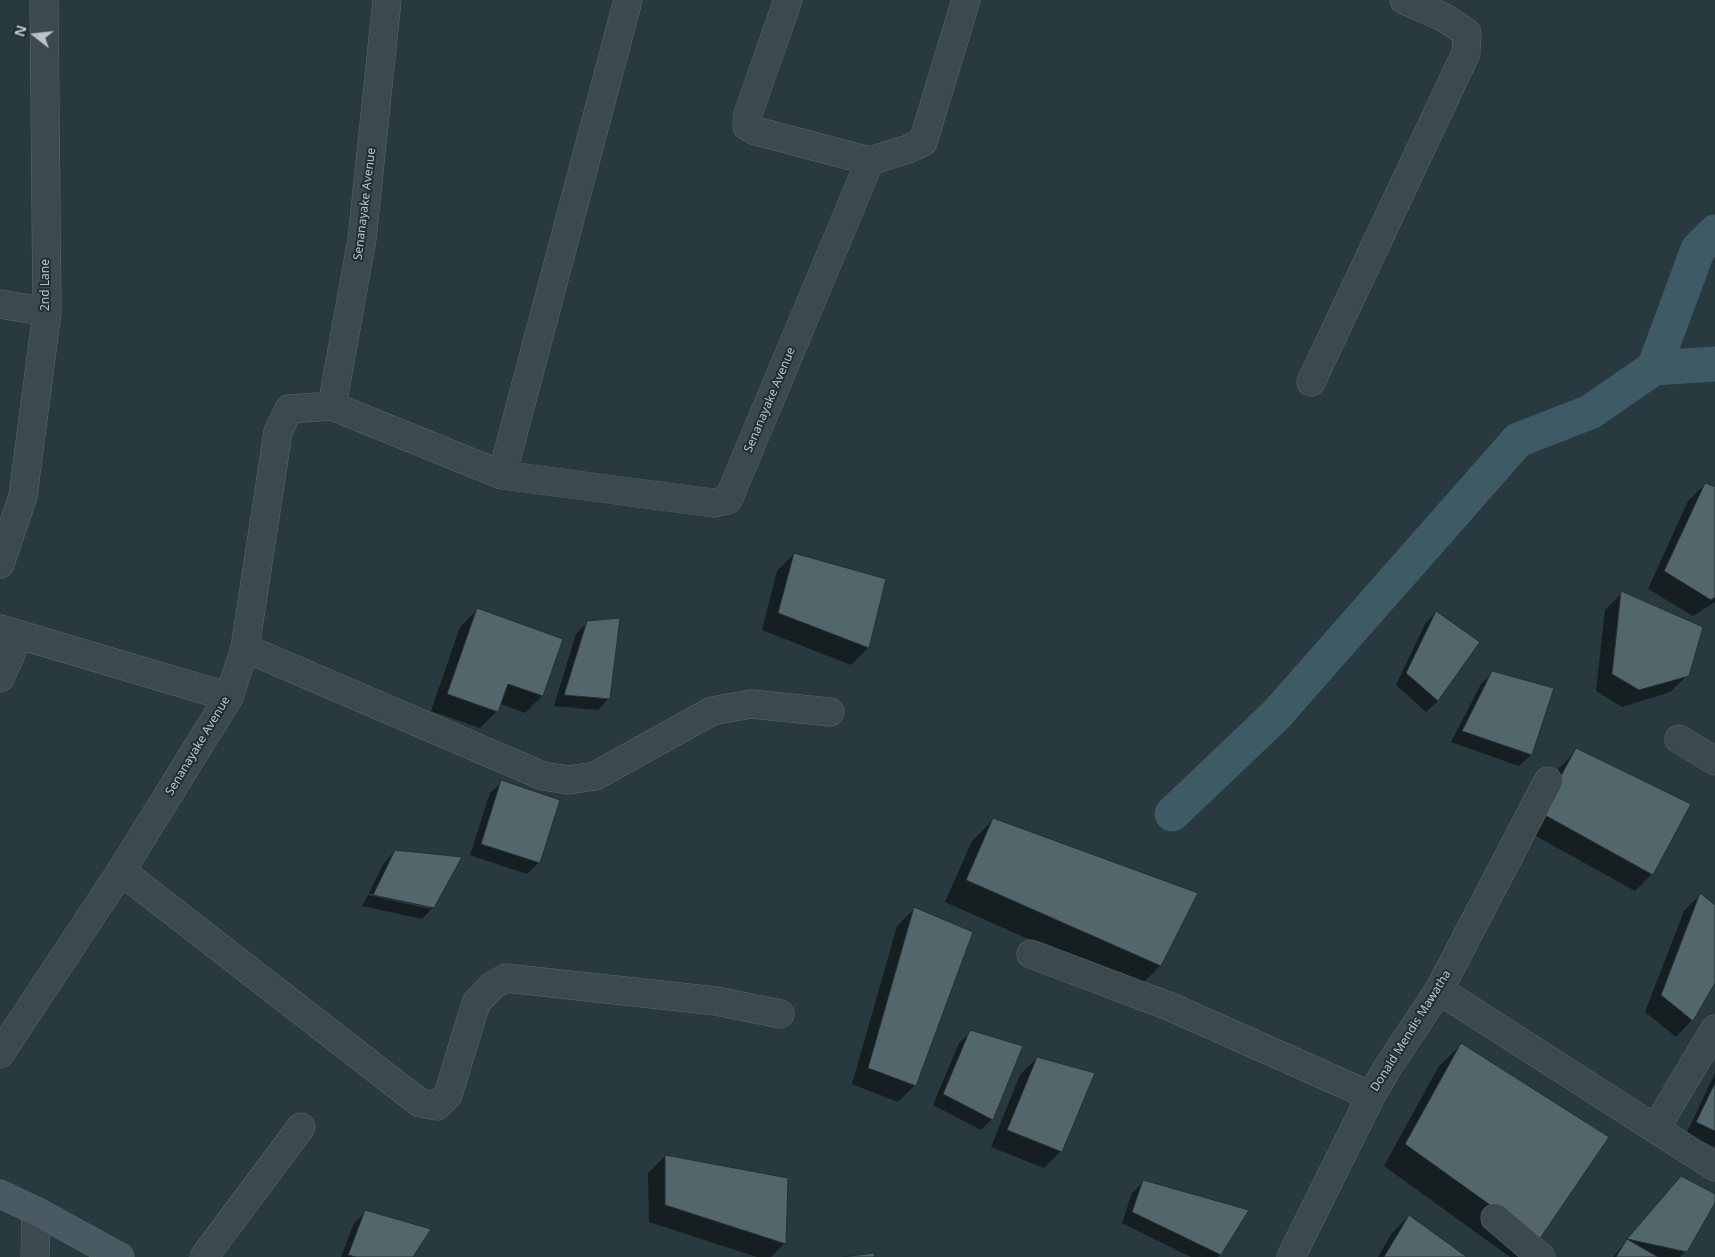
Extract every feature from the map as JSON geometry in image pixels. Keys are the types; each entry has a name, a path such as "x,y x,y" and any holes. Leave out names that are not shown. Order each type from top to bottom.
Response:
{"street":[{"name":"2nd Lane","path":"0,564 23,496 46,312 44,0"},
{"name":"Senanayake Avenue","path":"332,406 362,239 387,0"},
{"path":"502,475 628,0"},
{"path":"788,0 748,114 747,126 756,131 870,161 908,149 923,142 966,0"},
{"path":"1312,382 1466,53 1467,32 1445,18 1404,0"},
{"name":"Senanayake Avenue","path":"0,1054 121,871 229,698 245,648 278,432 290,409 332,406 502,475 713,503 728,500 870,161"},
{"path":"0,304 46,312"},
{"path":"0,678 10,633 229,698"},
{"path":"245,648 543,776 569,780 595,776 712,712 751,704 830,712"},
{"path":"1678,739 1715,762"},
{"name":"Donald Mendis Mawatha","path":"1291,1257 1371,1096 1439,990 1548,781"},
{"path":"121,871 420,1102 437,1106 448,1096 476,1003 492,986 506,978 716,1002 780,1014"},
{"path":"1031,954 1171,1007 1371,1096"},
{"path":"1439,990 1715,1167"},
{"path":"1656,1128 1715,1029"},
{"path":"204,1257 300,1127"},
{"path":"0,1194 36,1211 120,1257"},
{"path":"34,1257 36,1211"},
{"path":"1495,1218 1541,1257"}],"building":[{"path":"1705,483 1715,487 1715,597 1711,600 1664,571"},
{"path":"794,553 886,579 869,648 778,613"},
{"path":"1621,591 1703,627 1689,676 1639,690 1612,674"},
{"path":"477,608 563,639 543,696 508,684 498,712 447,694"},
{"path":"1436,611 1480,642 1438,701 1406,673"},
{"path":"620,618 610,699 564,695 587,621"},
{"path":"1492,671 1554,688 1532,755 1462,731"},
{"path":"1576,748 1691,804 1653,875 1541,813"},
{"path":"501,780 560,800 540,863 481,844"},
{"path":"993,818 1198,893 1161,966 966,880"},
{"path":"395,850 462,857 434,908 373,895"},
{"path":"1700,893 1715,905 1715,983 1693,1021 1661,995"},
{"path":"914,907 973,932 916,1086 868,1068"},
{"path":"970,1030 1023,1046 993,1120 943,1094"},
{"path":"1461,1043 1609,1137 1539,1240 1405,1144"},
{"path":"1037,1057 1095,1073 1062,1152 1007,1130"},
{"path":"1715,1083 1715,1131 1696,1122"},
{"path":"665,1155 788,1178 786,1244 665,1205"},
{"path":"1681,1176 1715,1194 1715,1203 1687,1252 1627,1239"},
{"path":"1143,1180 1249,1210 1221,1255 1132,1212"},
{"path":"365,1210 431,1229 413,1257 356,1257 348,1255"},
{"path":"1409,1215 1467,1257 1384,1257"},
{"path":"1627,1239 1658,1257 1616,1257"},
{"path":"875,1253 874,1257 842,1257"}],"waterway":[{"path":"1172,814 1276,715 1518,440 1590,412 1654,368 1698,249 1715,232"},
{"path":"1654,368 1715,364"}]}
